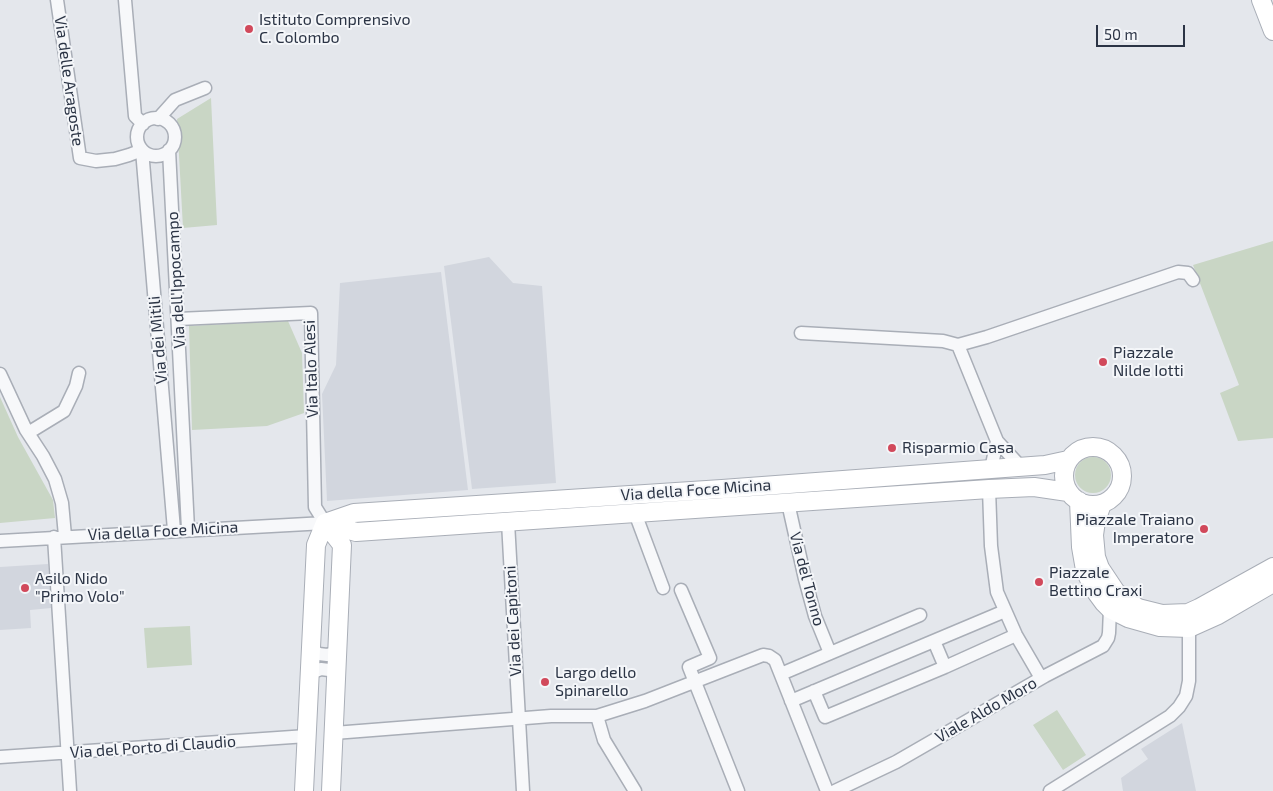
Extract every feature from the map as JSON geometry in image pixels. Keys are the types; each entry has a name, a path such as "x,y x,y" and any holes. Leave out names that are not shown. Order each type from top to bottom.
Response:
{"street":[{"name":"Via delle Aragoste","path":"57,0 80,158 96,161 115,159 129,156 142,150"},
{"path":"125,0 135,116 143,124"},
{"path":"1261,0 1273,31"},
{"path":"158,119 175,100 205,88"},
{"path":"158,119 167,123 174,131 174,141 166,154 150,155 142,150 139,145 138,134 143,124 158,119"},
{"name":"Via dei Mitili","path":"142,150 174,530"},
{"name":"Via dell'Ippocampo","path":"170,150 188,529"},
{"path":"801,333 943,341 958,345 1178,272 1188,273 1193,280"},
{"name":"Via Italo Alesi","path":"178,319 311,313 315,507 325,523"},
{"path":"958,345 997,441 1020,466"},
{"path":"28,433 64,411 76,386 78,373"},
{"path":"0,374 28,433 44,456 55,479 62,504 60,536 70,791"},
{"path":"991,469 997,441"},
{"name":"Via della Foce Micina","path":"0,540 325,523 354,513 722,489 1045,465 1068,460 1079,450 1093,446 1107,450 1118,460 1122,469 1122,483 1114,496 1102,504 1092,505 1074,496 1034,487 356,532 325,523"},
{"path":"1068,460 1064,473 1065,483 1074,496 1085,570 1099,597 1110,609 1143,624 1160,627 1189,628 1218,615 1273,583"},
{"path":"722,489 724,508"},
{"path":"989,489 991,546 997,592 1016,635 1041,678"},
{"name":"Via del Tonno","path":"788,503 805,579 830,653"},
{"path":"1102,504 1094,535 1096,557 1100,568 1116,592 1138,608 1162,614 1188,613 1273,567"},
{"path":"635,513 662,588"},
{"name":"Via dei Capitoni","path":"508,522 523,791"},
{"path":"304,791 316,545 325,523"},
{"path":"325,523 342,545 331,791"},
{"path":"681,590 710,658 689,667 738,791"},
{"name":"Viale Aldo Moro","path":"836,791 896,762 1041,678 1103,646 1109,633 1110,609"},
{"path":"792,701 1004,611"},
{"path":"781,674 920,615"},
{"path":"1050,791 1170,716 1179,707 1186,696 1189,681 1189,628"},
{"path":"814,691 825,717 1016,635"},
{"path":"934,641 945,667"},
{"path":"312,650 319,654 327,655 338,652"},
{"path":"334,733 551,716 597,716 645,701 762,655 769,656 775,660 827,791"},
{"path":"310,673 320,669 329,670 336,674"},
{"path":"597,716 604,740 635,791"},
{"name":"Via del Porto di Claudio","path":"0,757 307,736"}],"shaded area":[{"path":"489,257 513,283 542,286 556,483 472,489 444,266"},
{"path":"441,272 468,490 327,501 322,394 336,365 340,283"},
{"name":"Asilo Nido \"Primo Volo\"","path":"48,564 51,608 30,610 31,628 0,630 0,567"},
{"path":"1182,723 1196,791 1123,791 1121,778 1148,759 1141,749"}],"green space":[{"path":"211,98 217,225 183,228 177,119"},
{"path":"1273,241 1273,438 1238,441 1220,393 1239,385 1193,265"},
{"path":"288,321 302,353 304,413 267,426 192,430 189,326"},
{"path":"0,397 18,437 53,500 55,518 0,523"},
{"path":"1093,457 1105,463 1111,475 1105,487 1093,493 1081,487 1075,475 1081,463"},
{"path":"190,626 192,665 147,668 144,628"},
{"path":"1057,710 1086,755 1063,770 1033,725"}],"place":[{"name":"Istituto Comprensivo C. Colombo","path":"249,29"},
{"name":"Piazzale Nilde Iotti","path":"1103,362"},
{"name":"Risparmio Casa","path":"892,448"},
{"name":"Piazzale Traiano Imperatore","path":"1204,529"},
{"name":"Piazzale Bettino Craxi","path":"1039,582"},
{"name":"Asilo Nido \"Primo Volo\"","path":"25,588"},
{"name":"Largo dello Spinarello","path":"545,682"}]}
